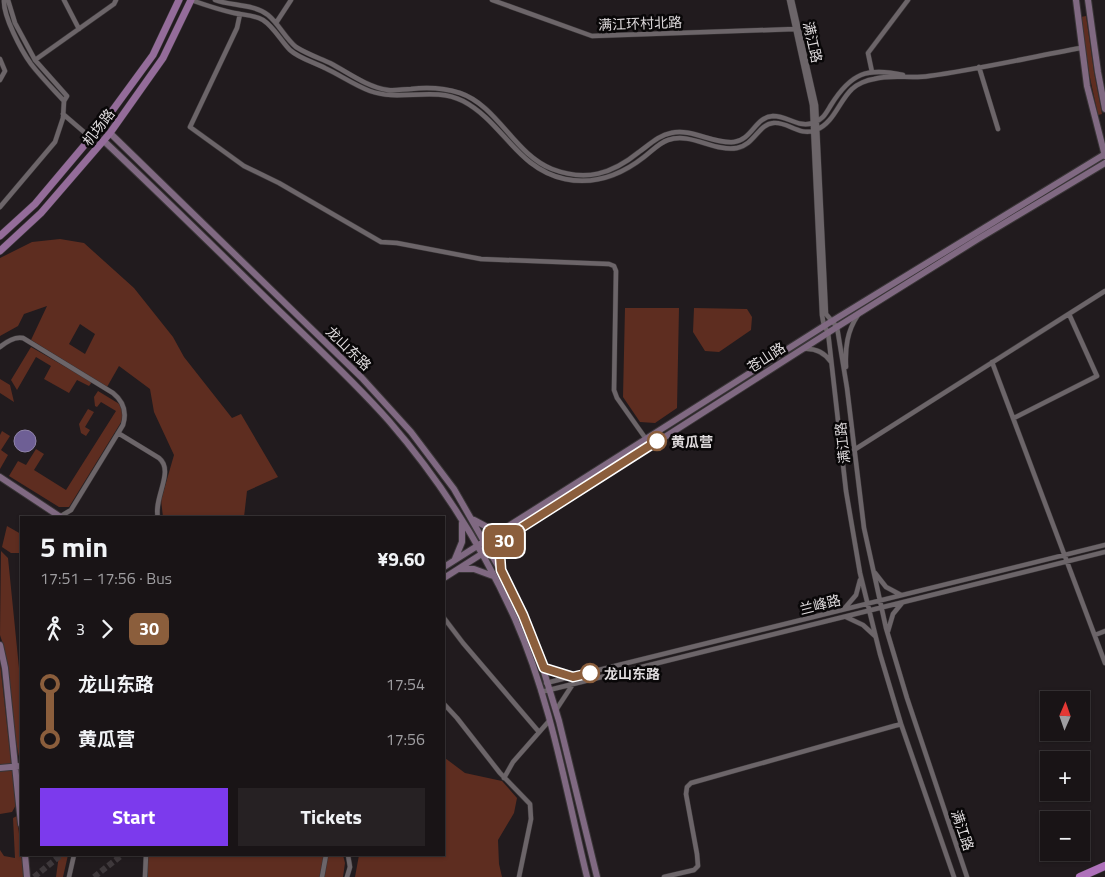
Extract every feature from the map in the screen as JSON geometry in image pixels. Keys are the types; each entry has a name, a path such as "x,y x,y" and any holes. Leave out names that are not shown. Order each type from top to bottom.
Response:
{"highway":[{"path":"1080,877 1105,866"}],"main road":[{"name":"机场路","path":"0,236 34,204 104,122 153,54 180,0"},
{"name":"机场路","path":"0,251 42,213 104,141 163,58 191,0"},
{"path":"1076,0 1090,100 1105,155"},
{"path":"1088,0 1096,65 1105,109"},
{"name":"龙山东路","path":"110,133 380,397 435,463 471,518 501,570 523,615 544,668 556,710 596,877"},
{"name":"龙山东路","path":"104,141 369,398 428,469 477,546 494,576 517,625 540,688 587,877"},
{"path":"118,154 125,148"},
{"name":"苍山路","path":"445,566 833,320 1105,155"},
{"name":"苍山路","path":"445,577 828,332 1105,163"},
{"path":"0,477 60,516"},
{"path":"471,518 489,528 502,528 510,525"},
{"path":"452,562 459,552 462,542 461,520"},
{"path":"501,570 500,556 505,538"},
{"path":"456,570 474,569 494,576"},
{"path":"0,645 18,766 20,805"},
{"path":"0,768 18,766"},
{"path":"25,856 27,877"}],"street":[{"path":"0,207 55,142 63,114 64,101 67,96 35,60 15,23 6,0"},
{"path":"6,0 4,6 9,24 30,63 64,101"},
{"path":"64,0 79,29"},
{"path":"35,60 114,4 116,0"},
{"path":"191,0 263,20 294,53 368,90 392,95 439,95 463,101 484,116 525,158 544,173 570,180 595,180 621,171 663,142 674,138 689,139 726,148 737,148 749,143 772,123 798,130 814,130 827,122 853,88 872,79 928,77 1082,48"},
{"path":"215,0 260,11 268,15 296,47 374,86 393,90 418,88 444,90 459,93 470,98 483,107 531,156 548,167 571,174 601,174 621,166 660,137 673,132 727,142 739,141 762,120 771,116 799,124 814,123 824,116 836,97 852,79 872,72 887,72 912,77"},
{"path":"276,23 291,0"},
{"name":"满江环村北路","path":"492,0 592,36 795,29"},
{"name":"满江路","path":"788,0 811,98 814,123"},
{"name":"满江路","path":"792,0 815,97 814,130 822,315 824,326 828,332 846,491 859,568 867,604 901,724 954,877"},
{"path":"872,72 868,53 908,0"},
{"path":"240,14 237,28 222,56 190,127 244,166 279,183 381,242 397,242 481,259 609,264 614,266 616,271 614,390 617,398 646,439"},
{"path":"0,59 5,71 0,80"},
{"path":"979,67 998,129"},
{"path":"836,97 843,100"},
{"path":"63,114 91,138"},
{"name":"满江路","path":"814,130 826,314 837,327 847,388 864,528 888,635 913,718 967,877"},
{"path":"643,149 647,154"},
{"path":"544,173 548,167"},
{"path":"854,450 1105,291"},
{"path":"847,388 846,355 848,339 852,325 861,312"},
{"path":"1014,418 1097,376 1069,314"},
{"path":"0,347 13,339 21,337 112,393 120,400 124,420 118,433 71,510 63,516"},
{"path":"802,349 811,348 820,351 832,364"},
{"path":"992,362 1105,663"},
{"path":"118,433 155,455 164,463 166,471 157,505 158,516"},
{"name":"兰峰路","path":"550,686 573,677 1105,545"},
{"name":"兰峰路","path":"540,688 573,684 1105,552"},
{"path":"872,567 882,584 902,595"},
{"path":"843,610 854,599 858,590 859,568"},
{"path":"888,635 891,619 903,602"},
{"path":"845,617 864,625 876,637"},
{"path":"445,619 468,650 539,732"},
{"path":"1095,635 1105,632"},
{"path":"544,668 573,677"},
{"path":"556,710 573,684"},
{"path":"445,705 504,778 526,798 531,808 531,819 519,877"},
{"path":"504,778 514,762 549,721"},
{"path":"664,877 694,870 698,866 686,794 687,786 691,783 901,724"},
{"path":"69,877 74,856"},
{"path":"145,877 146,856"},
{"path":"322,877 326,856"},
{"path":"347,877 350,862 348,856"}],"shaded area":[{"path":"1086,16 1102,114 1098,115 1089,73 1081,17"},
{"path":"60,239 84,243 134,288 173,337 184,357 232,418 241,414 278,477 247,491 244,516 163,516 161,500 174,455 154,412 150,389 119,366 107,387 31,340 47,306 24,314 18,326 0,336 0,258 32,242","holes":["80,324 95,334 85,354 69,344"]},
{"path":"625,308 679,308 677,408 655,423 640,422 623,397"},
{"path":"694,308 747,309 752,317 751,330 719,352 705,351 693,332"},
{"path":"31,347 92,382 89,386 77,380 69,393 44,379 51,366 36,357 17,390 11,380"},
{"path":"0,379 10,385 14,402 0,393"},
{"path":"98,391 121,405 123,419 69,507 59,507 9,476 18,461 26,465 36,449 44,454 34,470 66,490 116,411 101,402 97,407 95,406 94,397"},
{"path":"88,409 94,412 85,427 90,430 86,436 81,433 79,424"},
{"path":"25,430 33,433 36,441 33,449 25,452 17,449 14,441 17,433"},
{"path":"2,431 10,436 1,450 8,455 0,469 0,435"},
{"path":"7,526 20,533 20,553 11,553 2,547"},
{"path":"1,551 8,558 20,678 20,762 6,660 0,635"},
{"path":"0,663 16,805 12,812 0,814"},
{"path":"445,758 465,773 502,781 517,798 514,813 498,840 499,864 502,877 355,877 359,856 445,856"},
{"path":"17,816 20,856 22,856 24,877 0,877 0,850 4,856 15,858 13,818"},
{"path":"59,856 68,856 63,877 56,877"},
{"path":"148,856 343,856 345,863 343,877 148,877"}],"tunnel":[{"path":"34,877 60,856"},
{"path":"94,877 121,856"}],"bus line":[{"name":"30","path":"590,673 573,677 544,668 517,601 501,570 500,556 502,547 505,538 657,441"}],"place":[{"name":"黄瓜营","path":"657,441"},
{"name":"龙山东路","path":"590,673"}]}
